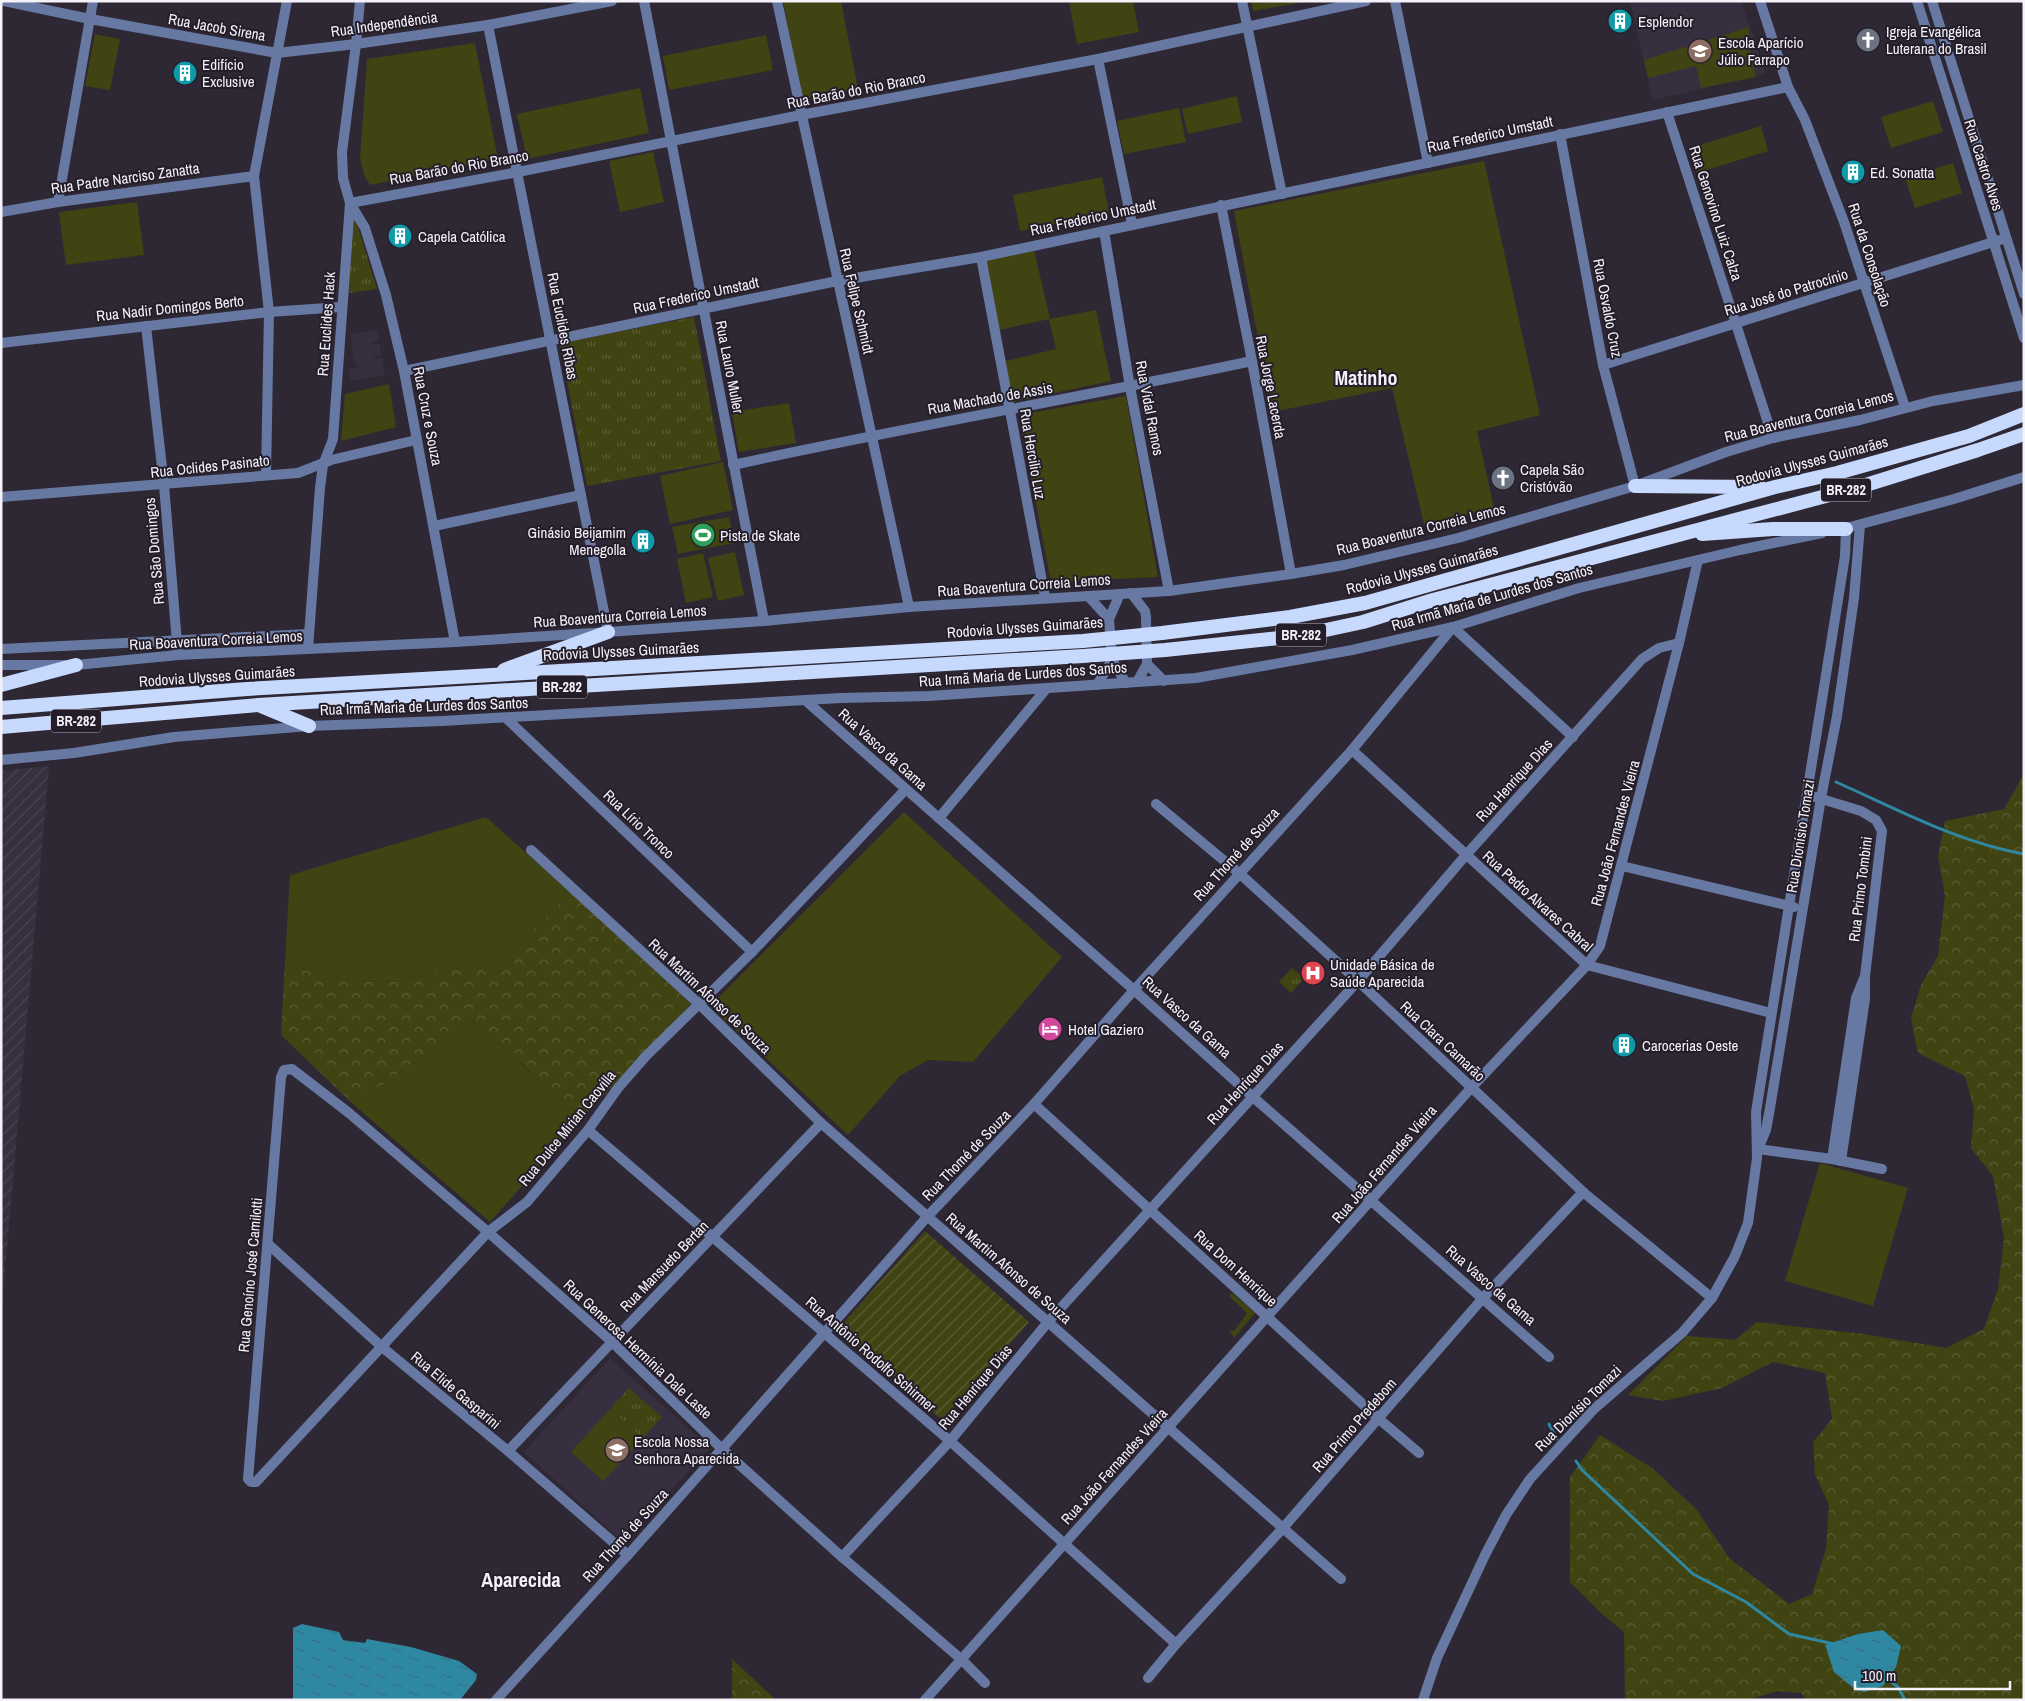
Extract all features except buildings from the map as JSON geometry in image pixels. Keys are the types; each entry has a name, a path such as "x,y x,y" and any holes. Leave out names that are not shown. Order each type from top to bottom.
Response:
{"highway":[{"name":"Rodovia Ulysses Guimarães","path":"1,708 247,689 1083,641 1162,634 1290,617 1364,603 1629,530 1775,487 1838,473 1969,436 2024,414"},
{"name":"Rodovia Ulysses Guimarães","path":"1,727 258,705 1083,656 1165,650 1298,636 1362,622 1433,600 1856,488 2024,434"},
{"path":"1635,486 1775,487"},
{"path":"1666,537 1773,529 1853,527"},
{"path":"490,675 608,632"},
{"path":"1,685 76,665"},
{"path":"258,705 309,726"}],"street":[{"name":"Rua Jacob Sirena","path":"4,1 90,19 278,53"},
{"path":"58,202 93,1"},
{"path":"266,475 269,312 254,176 287,1"},
{"name":"Rua Euclides Hack","path":"308,649 323,465 332,439 350,203 344,178 342,152 360,1"},
{"name":"Rua Independência","path":"278,53 488,25 612,1"},
{"name":"Rua Lauro Muller","path":"644,1 764,621"},
{"name":"Rua Felipe Schmidt","path":"777,1 909,607"},
{"path":"1242,1 1282,194"},
{"name":"Rua Barão do Rio Branco","path":"350,203 1098,59 1366,1"},
{"path":"1395,1 1428,162"},
{"name":"Rua da Consolação","path":"1760,1 1788,86 1805,120 1844,222 1905,407"},
{"name":"Rua Castro Alves","path":"1917,1 2023,335"},
{"name":"Rua Castro Alves","path":"1932,1 2023,291"},
{"name":"Rua Euclides Ribas","path":"488,25 608,632"},
{"path":"1929,40 1942,35"},
{"path":"1098,59 1132,224"},
{"name":"Rua Frederico Umstadt","path":"404,372 837,281 981,257 1788,86"},
{"name":"Rua Genovino Luiz Calza","path":"1668,112 1773,438"},
{"path":"1954,121 1968,116"},
{"name":"Rua Osvaldo Cruz","path":"1560,134 1604,365 1635,486"},
{"path":"1972,175 1985,170"},
{"name":"Rua Padre Narciso Zanatta","path":"1,212 58,202 254,176"},
{"name":"Rua Cruz e Souza","path":"350,203 365,228 386,295 404,372 456,642"},
{"name":"Rua Jorge Lacerda","path":"1221,205 1252,361 1290,574"},
{"name":"Rua Vidal Ramos","path":"1104,231 1130,387 1170,591"},
{"name":"Rua José do Patrocínio","path":"1604,365 2006,238"},
{"name":"Rua Hercilio Luz","path":"981,257 1045,597"},
{"path":"2009,293 2023,291"},
{"name":"Rua Nadir Domingos Berto","path":"1,343 269,312 342,307"},
{"name":"Rua São Domingos","path":"146,326 164,485 178,655"},
{"name":"Rua Machado de Assis","path":"733,465 872,434 1130,387 1252,361"},
{"name":"Rua Boaventura Correia Lemos","path":"1,665 76,665 178,655 456,642 764,621 909,607 1045,597 1170,591 1344,565 1458,538 1635,486 1726,452 1773,438 1860,420 1905,407 2024,385"},
{"name":"Rua Oclides Pasinato","path":"1,498 298,473 323,465 331,460 416,440"},
{"name":"Rua Irmã Maria de Lurdes dos Santos","path":"1,760 74,753 174,737 309,726 506,718 805,700 929,696 1196,678 1352,650 1453,627 1579,588 1853,527 2024,477"},
{"path":"434,526 581,494"},
{"name":"Rua Dionísio Tomazi","path":"1758,1150 1755,1130 1756,1112 1771,1013 1844,556 1853,527"},
{"name":"Rua Dionísio Tomazi","path":"1423,1700 1437,1658 1485,1555 1506,1515 1530,1479 1594,1409 1682,1333 1712,1298 1735,1256 1748,1223 1758,1150 1766,1130 1770,1108 1845,664 1854,598 1853,527"},
{"name":"Rua João Fernandes Vieira","path":"925,1700 1471,1088 1587,965 1600,946 1679,643 1698,560"},
{"path":"1112,660 1131,683 1147,664 1145,611 1156,591"},
{"path":"1131,593 1145,611"},
{"path":"1097,685 1112,660 1109,619 1120,594"},
{"path":"1088,596 1109,619"},
{"path":"1838,597 1854,598"},
{"path":"1453,627 1573,737"},
{"name":"Rua Thomé de Souza","path":"496,1700 628,1555 928,1217 1034,1104 1239,873 1352,750 1453,627"},
{"path":"1,649 309,634"},
{"name":"Rua Henrique Dias","path":"842,1557 950,1441 1048,1322 1358,981 1466,855 1642,659 1659,648 1679,643"},
{"path":"1828,660 1845,664"},
{"path":"1147,664 1164,680"},
{"path":"939,818 1046,689"},
{"name":"Rua Vasco da Gama","path":"805,700 1550,1357"},
{"path":"1820,711 1837,716"},
{"name":"Rua Lírio Tronco","path":"506,718 752,952"},
{"name":"Rua Pedro Alvares Cabral","path":"1352,750 1587,965 1771,1013"},
{"name":"Rua Dulce Mirian Caovilla","path":"251,1482 256,1482 488,1232 526,1202 588,1130 618,1088 646,1056 752,952 905,790"},
{"name":"Rua Primo Tombini","path":"1807,796 1821,798 1861,811 1876,820 1882,831 1865,976 1865,999 1836,1160"},
{"name":"Rua Clara Camarão","path":"1156,804 1239,873 1358,981 1583,1192 1712,1298"},
{"path":"1799,837 1814,840"},
{"name":"Rua Martim Afonso de Souza","path":"531,850 699,1004 821,1123 1167,1429 1341,1579"},
{"path":"1622,866 1804,909"},
{"name":"Rua Generosa Hermínia Dale Laste","path":"284,1070 292,1069 349,1113 488,1232 611,1341 722,1449 842,1557 961,1659 985,1683"},
{"name":"Rua Genoíno José Camilotti","path":"251,1482 248,1479 281,1077 284,1070"},
{"name":"Rua Dom Henrique","path":"1034,1104 1379,1419 1419,1453"},
{"name":"Rua Mansueto Bertan","path":"508,1451 821,1123"},
{"name":"Rua Antônio Rodolfo Schirmer","path":"588,1130 714,1236 824,1334 950,1441 1176,1644"},
{"path":"1758,1150 1836,1160 1882,1169"},
{"name":"Rua Primo Predebom","path":"1148,1678 1176,1644 1283,1528 1379,1419 1482,1298 1583,1192"},
{"name":"Rua Elide Gasparini","path":"268,1244 382,1348 508,1451 628,1555"}],"shaded area":[{"name":"Escola Aparício Júlio Farrapo","path":"1630,1 1741,1 1766,74 1653,100"},
{"path":"377,330 379,341 371,343 371,345 380,344 381,355 374,357 374,359 382,358 385,375 351,381 349,369 357,368 356,361 353,361 351,334"},
{"path":"49,766 1,1317 1,771"},
{"name":"Escola Nossa Senhora Aparecida","path":"610,1358 710,1448 623,1542 524,1452"}],"green space":[{"path":"783,1 841,1 858,89 802,100"},
{"path":"1069,1 1133,1 1139,32 1077,44"},
{"path":"1251,1 1310,1 1253,11"},
{"path":"1749,27 1749,44 1756,77 1701,88 1696,66 1648,78 1644,60"},
{"path":"95,34 120,39 110,90 85,86"},
{"path":"766,35 773,70 669,90 663,56"},
{"path":"475,43 498,159 370,185 364,175 360,158 367,59"},
{"path":"640,88 649,133 527,159 517,114"},
{"path":"1237,96 1242,122 1188,134 1182,109"},
{"path":"1933,101 1943,132 1891,148 1881,117"},
{"path":"1179,108 1186,142 1124,154 1117,121"},
{"path":"1761,126 1768,151 1697,173 1690,148"},
{"path":"653,152 664,202 620,212 609,161"},
{"path":"1484,161 1540,415 1477,431 1494,508 1424,524 1392,388 1272,412 1234,211"},
{"path":"1953,163 1962,193 1915,208 1905,178"},
{"path":"1102,177 1109,213 1020,231 1013,195"},
{"path":"137,202 144,255 66,265 59,212"},
{"path":"352,208 377,289 349,293"},
{"path":"1034,250 1050,319 1096,310 1111,381 1013,402 1005,361 1056,349 1049,319 999,330 984,261"},
{"path":"694,317 721,461 587,486 560,343"},
{"path":"389,384 396,427 341,441 345,394"},
{"path":"1126,396 1158,577 1051,582 1019,415"},
{"path":"789,403 796,443 739,452 732,412"},
{"path":"723,462 733,510 670,524 660,476"},
{"name":"Pista de Skate","path":"729,517 734,543 678,554 672,527"},
{"path":"735,552 744,595 718,601 708,558"},
{"path":"703,553 713,597 686,603 677,559"},
{"path":"2024,774 2024,1700 1807,1700 1801,1693 1778,1691 1747,1700 1625,1700 1624,1632 1602,1614 1570,1582 1570,1477 1600,1435 1652,1468 1696,1509 1729,1558 1789,1604 1812,1594 1826,1549 1829,1505 1815,1474 1813,1442 1832,1419 1825,1373 1773,1362 1722,1388 1663,1401 1628,1395 1687,1336 1735,1340 1757,1322 1863,1334 1946,1348 1984,1329 1998,1289 2004,1238 1993,1176 1971,1148 1974,1109 1965,1076 1918,1053 1911,1018 1921,985 1938,956 1945,896 1938,856 1945,821 2004,809"},
{"path":"904,812 1062,957 973,1062 928,1060 900,1076 848,1135 710,1006"},
{"path":"486,817 571,893 497,965 461,968 394,982 324,978 285,961 290,875"},
{"path":"571,893 691,1004 582,1118 473,1021 353,1104 281,1035 285,961 324,978 394,982 461,968 497,965"},
{"path":"1292,968 1304,978 1291,993 1279,982"},
{"path":"473,1021 582,1118 490,1222 353,1104"},
{"path":"1820,1163 1908,1188 1873,1306 1785,1281"},
{"path":"925,1231 1029,1322 942,1420 838,1329"},
{"path":"1232,1293 1255,1313 1234,1338 1229,1330 1234,1331 1247,1313 1229,1296"},
{"path":"629,1388 662,1417 643,1438 610,1409"},
{"path":"610,1409 643,1438 603,1481 571,1452"},
{"path":"732,1659 776,1700 732,1700"}],"water":[{"path":"302,1624 339,1632 343,1640 365,1643 367,1639 411,1647 459,1661 477,1674 476,1680 460,1700 293,1700 293,1628"},
{"path":"1883,1630 1901,1646 1896,1667 1883,1686 1864,1692 1856,1690 1834,1672 1825,1645 1858,1634"}],"waterway":[{"path":"1836,782 1951,833 1999,849 2024,854"},
{"path":"1549,1424 1557,1439"},
{"path":"1576,1461 1582,1470 1693,1574 1746,1602 1789,1634 1834,1644"},
{"path":"1886,1678 1898,1687 1905,1700"}],"place":[{"name":"Esplendor","path":"1620,21"},
{"name":"Igreja Evangélica Luterana do Brasil","path":"1868,40"},
{"name":"Escola Aparício Júlio Farrapo","path":"1700,51"},
{"name":"Edifício Exclusive","path":"185,73"},
{"name":"Ed. Sonatta","path":"1853,172"},
{"name":"Capela Católica","path":"400,236"},
{"name":"Capela São Cristóvão","path":"1503,478"},
{"name":"Pista de Skate","path":"703,535"},
{"name":"Ginásio Beijamim Menegolla","path":"643,541"},
{"name":"Unidade Básica de Saúde Aparecida","path":"1313,973"},
{"name":"Hotel Gaziero","path":"1050,1029"},
{"name":"Carocerias Oeste","path":"1624,1045"},
{"name":"Escola Nossa Senhora Aparecida","path":"617,1450"}],"district":[{"name":"Matinho","path":"1366,377"},
{"name":"Aparecida","path":"521,1579"}]}
